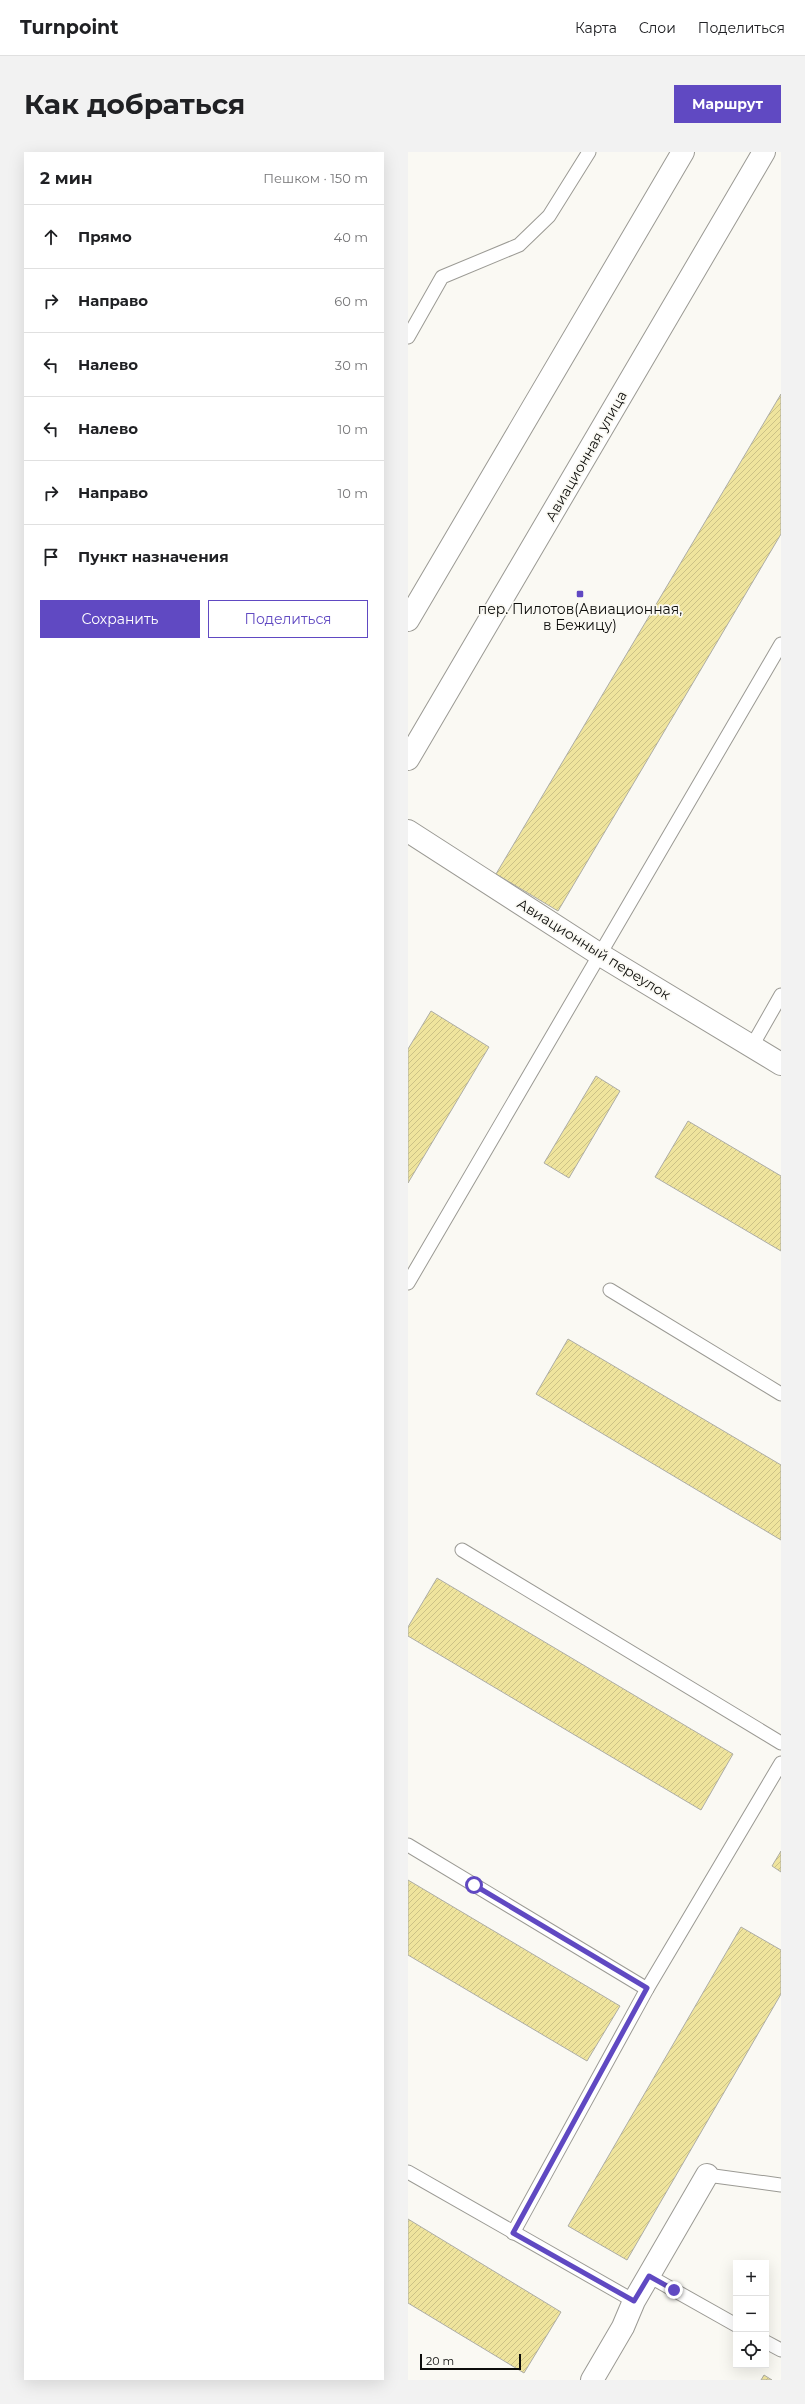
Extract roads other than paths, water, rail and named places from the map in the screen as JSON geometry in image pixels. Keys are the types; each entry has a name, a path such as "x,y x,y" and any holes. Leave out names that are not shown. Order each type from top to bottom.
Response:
{"main road":[{"path":"408,620 683,152"},
{"name":"Авиационная улица","path":"408,759 764,152"},
{"name":"Авиационный переулок","path":"408,831 600,954 781,1064"},
{"path":"592,2380 623,2327 634,2301 707,2175"}],"lane":[{"path":"408,337 442,277 520,246 549,216 589,152"},
{"path":"408,1283 781,644"},
{"path":"752,1046 781,995"},
{"path":"610,1290 781,1394"},
{"path":"462,1550 781,1742"},
{"path":"513,2233 647,1988 781,1763"},
{"path":"408,1846 647,1988"},
{"path":"408,2172 634,2301"},
{"path":"707,2175 781,2185"},
{"path":"649,2276 733,2323"},
{"path":"769,2344 781,2350"}],"place":[{"name":"пер. Пилотов(Авиационная, в Бежицу)","path":"580,594"}]}
